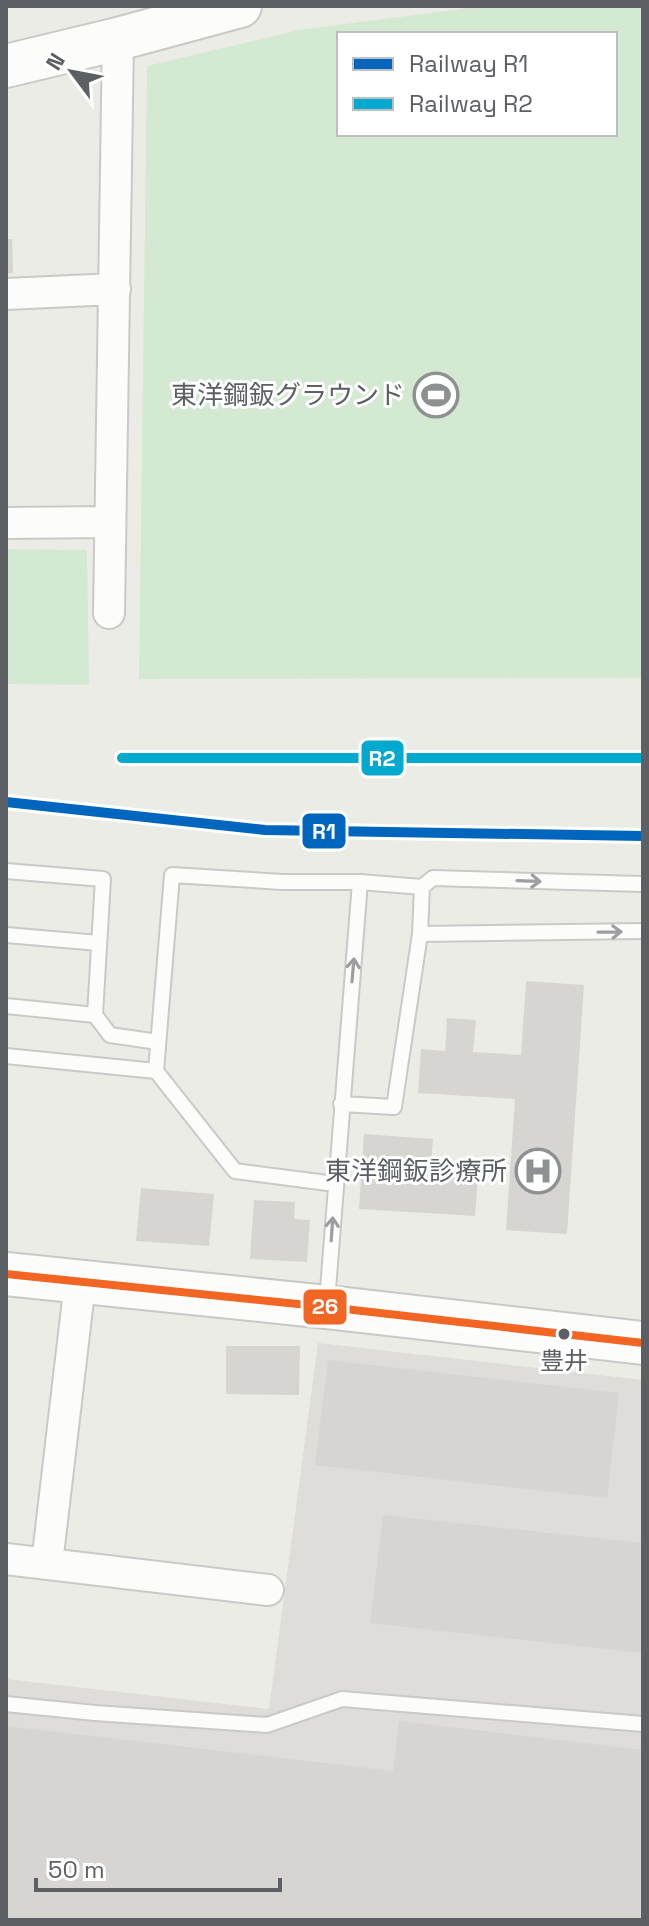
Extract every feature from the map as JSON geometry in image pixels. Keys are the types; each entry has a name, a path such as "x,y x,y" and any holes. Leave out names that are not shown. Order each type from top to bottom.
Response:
{"main road":[{"path":"6,66 240,6"},
{"path":"6,1274 643,1343"}],"street":[{"path":"109,613 118,39"},
{"path":"6,294 115,289"},
{"path":"6,523 110,522"},
{"path":"47,1563 80,1283"},
{"path":"6,1559 268,1590"}],"lane":[{"path":"6,871 103,879 95,1015 110,1035 158,1042"},
{"path":"335,1184 235,1171 156,1071 172,875 422,887 433,878 643,884"},
{"path":"327,1307 360,882"},
{"path":"341,1104 394,1107 420,934 422,887"},
{"path":"420,934 643,931"},
{"path":"6,935 99,943"},
{"path":"6,1006 95,1015"},
{"path":"6,1056 156,1071"},
{"path":"6,1704 267,1725 342,1699 643,1724"}],"shaded area":[{"path":"318,1343 643,1380 643,1920 6,1920 6,1679 269,1709"}],"green space":[{"path":"484,6 643,6 643,678 139,679 147,66 299,30"},
{"path":"6,549 87,550 89,685 6,684"}],"building":[{"path":"6,239 12,239 13,273 6,274"},
{"path":"526,981 584,985 567,1234 506,1230 515,1099 418,1093 421,1049 445,1051 447,1018 476,1020 473,1052 521,1055"},
{"path":"364,1134 433,1139 430,1174 478,1177 475,1216 359,1209"},
{"path":"141,1188 214,1194 209,1246 136,1241"},
{"path":"254,1200 295,1202 294,1219 310,1220 307,1262 250,1259"},
{"path":"226,1346 300,1346 299,1395 226,1394"},
{"path":"328,1360 619,1393 607,1498 315,1465"},
{"path":"383,1515 643,1543 643,1653 370,1623"},
{"path":"399,1721 643,1750 643,1920 6,1920 6,1726 393,1771"}],"railway":[{"path":"6,802 265,830 643,836"}],"rail line":[{"name":"R2","path":"122,758 643,758"},
{"name":"R1","path":"6,802 265,830 643,836"}],"transit line":[{"name":"26","path":"6,1274 643,1343"}],"place":[{"name":"東洋鋼鈑グラウンド","path":"436,395"},
{"name":"東洋鋼鈑診療所","path":"538,1171"},
{"name":"豊井","path":"564,1334"}]}
